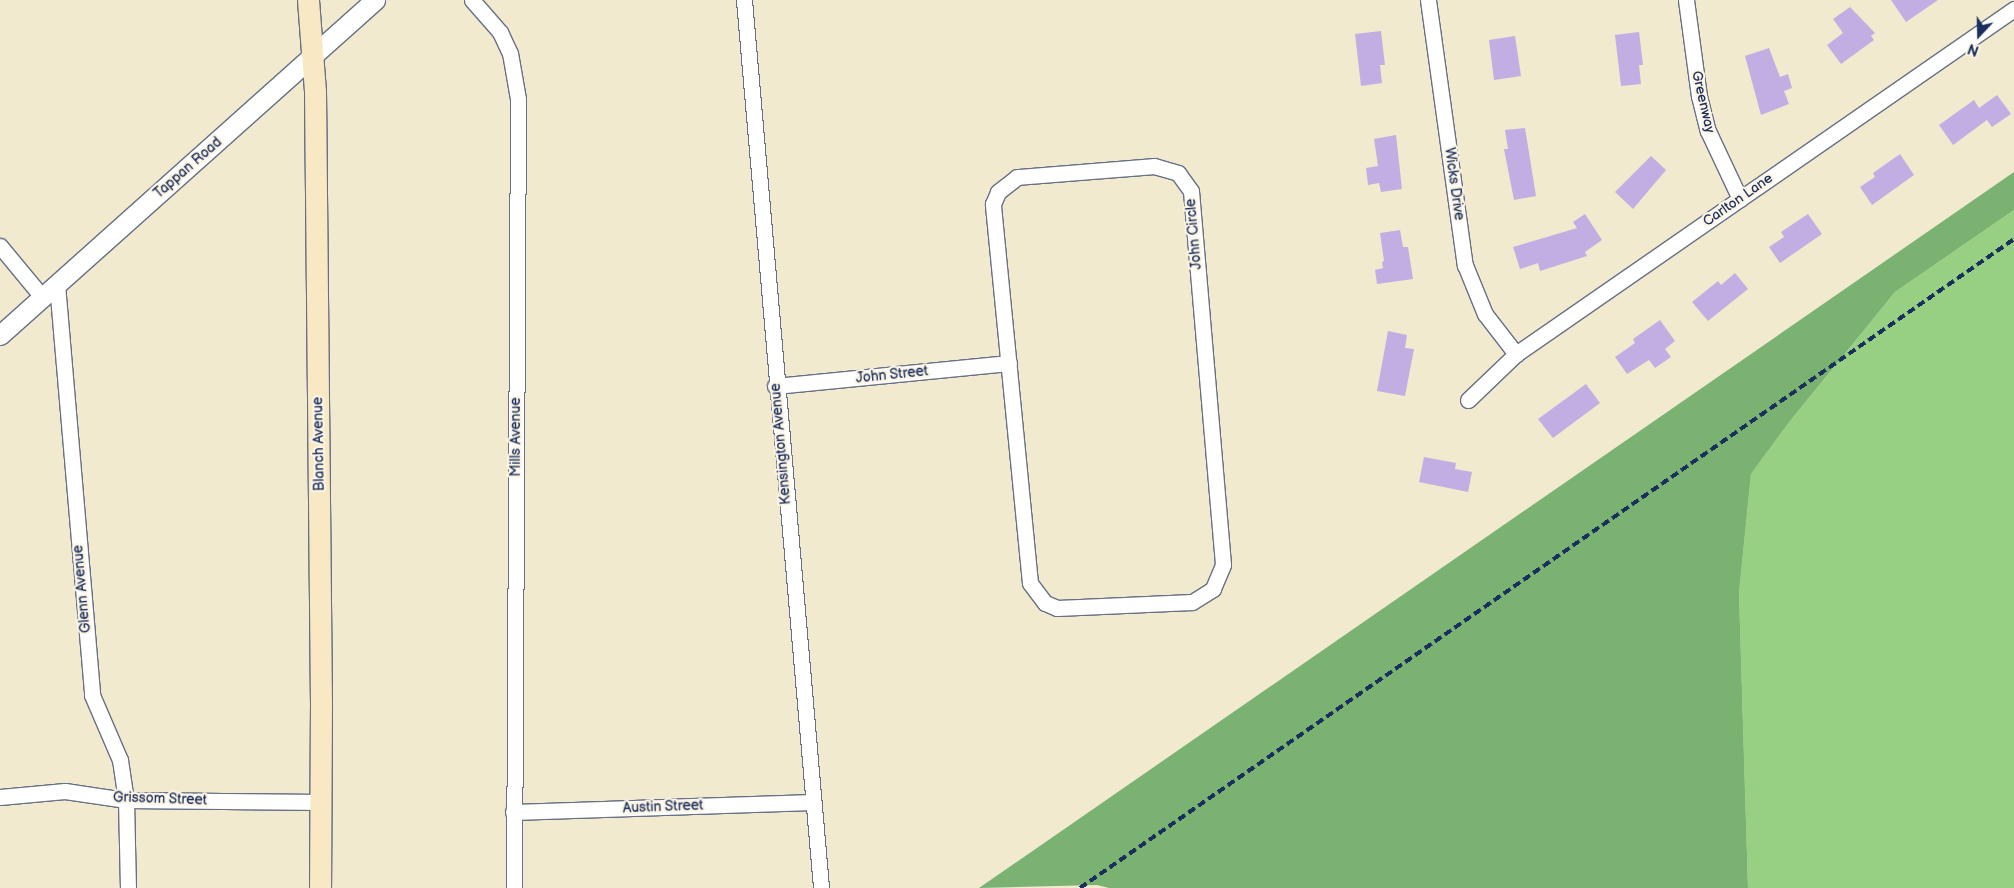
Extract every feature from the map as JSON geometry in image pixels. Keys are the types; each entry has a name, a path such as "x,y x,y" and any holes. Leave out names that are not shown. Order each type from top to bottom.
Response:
{"main road":[{"name":"Blanch Avenue","path":"308,0 312,58 320,888"}],"street":[{"name":"Tappan Road","path":"0,335 375,0"},
{"name":"Mills Avenue","path":"472,0 500,32 510,53 518,100 514,888"},
{"name":"Kensington Avenue","path":"744,0 775,386 821,888"},
{"name":"Wicks Drive","path":"1428,0 1465,265 1485,314 1516,354"},
{"name":"Greenway","path":"1686,0 1699,96 1708,131 1740,199"},
{"name":"Carlton Lane","path":"1468,400 1516,354 2014,9"},
{"name":"John Circle","path":"1154,166 1178,173 1190,191 1223,566 1213,589 1192,602 1057,608 1036,594 1030,583 1009,363 994,215 998,192 1017,178 1154,166"},
{"path":"0,246 43,298"},
{"name":"Glenn Avenue","path":"58,284 92,695 120,760 126,800 128,888"},
{"name":"John Street","path":"775,386 1009,363"},
{"name":"Grissom Street","path":"0,797 65,792 126,800 320,802"},
{"name":"Austin Street","path":"513,812 813,802"}],"green space":[{"path":"2014,172 2014,210 1895,292 1790,421 1751,474 1739,593 1748,888 1109,888 1097,885 979,888"},
{"path":"2014,210 2014,888 1748,888 1739,593 1751,474 1790,421 1895,292"}],"building":[{"path":"1891,0 1938,0 1906,22"},
{"path":"1850,7 1875,33 1871,36 1874,40 1841,64 1827,45 1843,33 1833,19"},
{"path":"1381,31 1385,65 1380,65 1382,83 1361,86 1355,34"},
{"path":"1639,32 1643,65 1639,65 1641,84 1621,86 1615,35"},
{"path":"1515,36 1521,76 1494,80 1489,40"},
{"path":"1769,48 1780,77 1788,74 1792,88 1784,91 1789,104 1761,115 1745,56"},
{"path":"1997,95 2011,114 1992,127 1987,120 1953,145 1939,125 1974,100 1979,108"},
{"path":"1525,128 1536,196 1514,200 1504,149 1508,149 1505,130"},
{"path":"1396,135 1402,189 1381,192 1379,183 1368,185 1366,168 1378,166 1374,139"},
{"path":"1900,154 1914,175 1872,205 1860,187 1875,177 1873,173"},
{"path":"1651,156 1666,170 1633,209 1615,192"},
{"path":"1585,214 1602,240 1585,252 1587,256 1540,271 1538,263 1520,269 1513,247 1577,228 1573,222"},
{"path":"1808,214 1822,234 1780,263 1769,247 1784,237 1781,232"},
{"path":"1400,230 1403,247 1408,247 1413,279 1377,284 1375,270 1383,268 1382,262 1384,261 1380,233"},
{"path":"1735,273 1748,289 1708,321 1692,302 1718,281 1721,285"},
{"path":"1660,320 1675,341 1665,349 1671,357 1655,368 1649,360 1627,374 1615,357 1635,343 1633,339"},
{"path":"1388,331 1407,335 1405,348 1414,349 1405,396 1377,391"},
{"path":"1586,384 1600,403 1553,438 1538,419"},
{"path":"1424,457 1456,463 1455,469 1472,472 1468,492 1419,482"}],"railway":[{"path":"1080,888 2014,239"}]}
